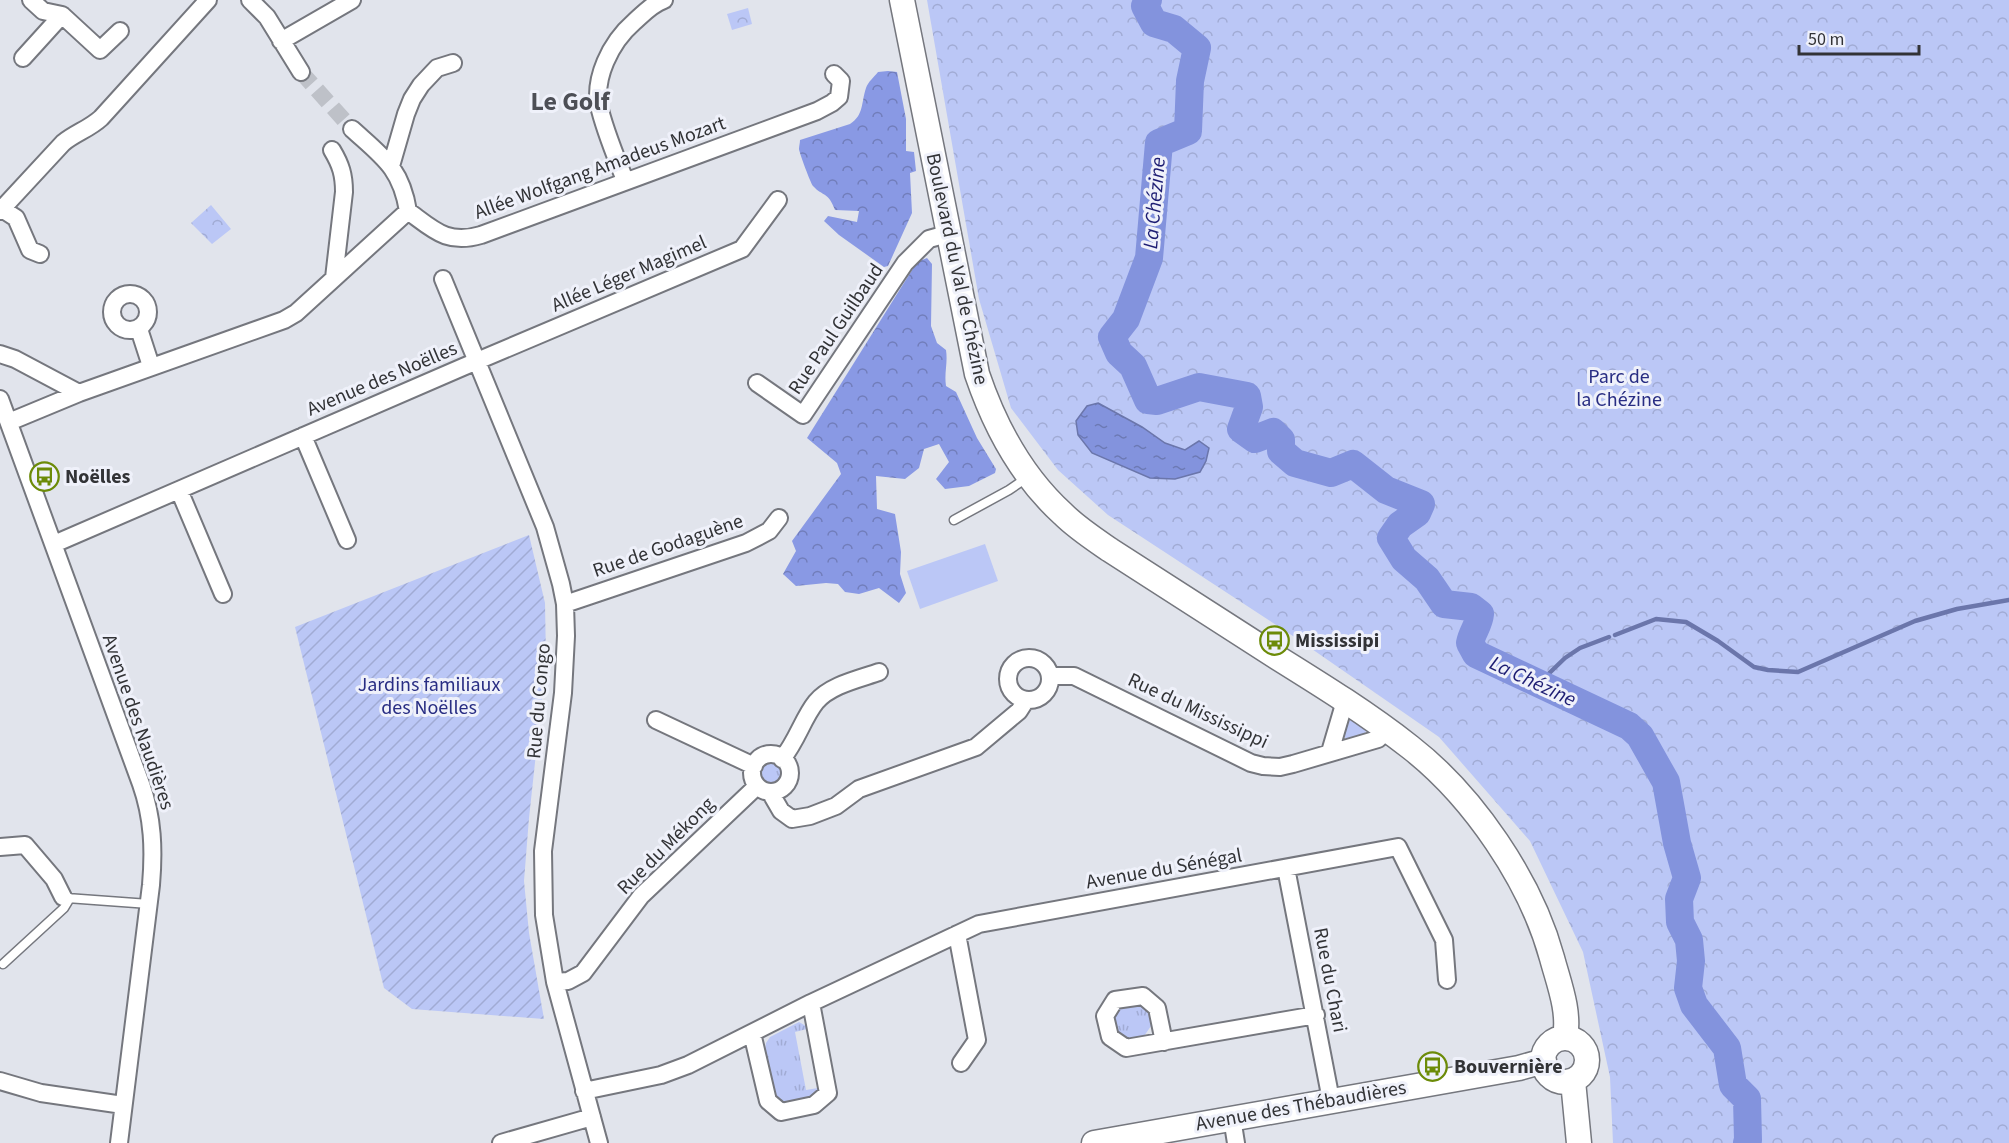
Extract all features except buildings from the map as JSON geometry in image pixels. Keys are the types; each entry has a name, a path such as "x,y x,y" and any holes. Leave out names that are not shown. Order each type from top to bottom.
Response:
{"street":[{"path":"31,0 43,11 62,15 100,50 120,31"},
{"path":"40,254 30,250 16,218 1,210 63,143 101,118 208,0"},
{"path":"250,0 267,17 301,72"},
{"path":"281,41 352,0"},
{"path":"626,180 599,108 600,81 609,54 625,29 656,2 664,0"},
{"name":"Boulevard du Val de Chézine","path":"902,0 947,234 977,374 988,407 1003,439 1029,476 1062,514 1110,550 1388,730 1411,748 1454,789 1485,826 1528,897 1548,943 1567,1016 1565,1038"},
{"path":"23,58 62,15"},
{"path":"391,166 412,99 437,68 453,63"},
{"name":"Allée Wolfgang Amadeus Mozart","path":"408,211 443,236 459,240 469,239 824,107 839,97 841,81 834,74"},
{"path":"9,423 79,393 284,320 296,313 408,211 403,185 391,166 352,129"},
{"path":"332,150 341,165 344,184 334,279"},
{"name":"Allée Léger Magimel","path":"477,361 742,249 778,200"},
{"name":"Rue Paul Guilbaud","path":"757,383 803,415 905,263 929,239 947,234"},
{"name":"Rue du Congo","path":"443,279 545,527 553,549 565,604 566,636 562,693 543,851 544,915 555,982 599,1143"},
{"path":"139,329 151,366"},
{"path":"0,354 15,359 79,393"},
{"name":"Avenue des Noëlles","path":"54,544 477,361"},
{"path":"44,408 56,381"},
{"name":"Avenue des Naudières","path":"0,399 147,804 154,850 119,1143"},
{"name":"Avenue des Noëlles","path":"303,436 347,540"},
{"path":"179,490 223,594"},
{"name":"Rue de Godaguène","path":"565,604 746,543 768,531 779,518"},
{"path":"1026,658 1045,665 1050,676 1048,690 1041,697 1026,700 1012,692 1009,682 1011,669 1017,662 1026,658"},
{"path":"782,759 792,747 816,702 838,687 879,672"},
{"name":"Rue du Mississippi","path":"1050,676 1074,676 1251,763 1263,766 1293,765 1378,739 1388,730"},
{"path":"764,789 781,789 789,780 789,768 778,756 766,755 757,761 753,776 781,811 792,819 810,816 836,806 859,789 976,747 1019,711 1026,700"},
{"path":"1330,752 1345,701"},
{"path":"656,720 754,766"},
{"name":"Rue du Mékong","path":"555,982 568,981 583,973 641,896 764,789"},
{"path":"0,847 25,845 67,898"},
{"name":"Avenue du Sénégal","path":"584,1091 661,1075 979,924 1398,847 1444,940 1447,981"},
{"name":"Rue du Chari","path":"1286,868 1331,1100"},
{"path":"957,934 977,1040 961,1063"},
{"path":"752,1033 768,1101 781,1112 814,1105 828,1093 811,1003"},
{"path":"1164,1042 1316,1015"},
{"path":"1565,1038 1576,1040 1581,1044 1587,1056 1586,1069 1582,1074 1573,1081 1563,1082 1548,1073 1544,1061 1548,1046 1555,1040 1565,1038"},
{"name":"Avenue des Thébaudières","path":"1094,1143 1519,1068 1544,1061"},
{"path":"0,1081 52,1096 123,1105"},
{"path":"1573,1081 1579,1143"},
{"path":"501,1143 592,1117"},
{"path":"1232,1118 1236,1143"}],"lane":[{"path":"954,520 1009,490 1029,476"},
{"path":"3,964 64,908 67,898 149,904"}],"green space":[{"name":"Parc de la Chézine","path":"927,0 2009,0 2009,1143 1613,1143 1610,1077 1583,952 1530,841 1439,737 1296,638 1108,515 1058,470 1011,408 979,299"},
{"path":"748,8 752,24 732,30 727,14"},
{"path":"878,72 897,72 906,119 906,151 914,152 916,171 910,173 912,213 888,266 884,267 839,235 824,221 828,216 857,222 859,211 835,210 828,197 813,186 799,149 800,140 850,124 855,120 860,113 868,84"},
{"path":"211,205 231,229 212,244 191,223"},
{"path":"927,258 932,264 931,326 937,343 946,350 946,386 956,392 977,438 996,469 995,473 969,486 945,489 936,479 949,462 939,444 924,449 919,468 905,479 876,476 877,509 895,514 901,552 900,574 906,593 899,603 879,588 859,594 845,592 838,584 796,586 783,574 796,551 792,541 841,474 837,463 807,438 917,262"},
{"name":"Jardins familiaux des Noëlles","path":"529,535 545,603 546,661 524,881 529,933 544,1019 412,1009 384,988 295,627"},
{"path":"985,544 998,581 920,609 907,571"},
{"path":"1349,720 1357,723 1366,731 1364,735 1351,739 1345,738 1343,735"},
{"path":"772,762 780,765 783,773 780,781 772,784 764,781 761,773 764,765"},
{"path":"1138,1004 1149,1012 1151,1026 1142,1039 1126,1042 1114,1033 1112,1018 1120,1006"},
{"path":"799,1022 807,1029 795,1032 806,1090 818,1088 818,1091 813,1098 781,1104 774,1099 765,1050 766,1043 770,1037"}],"water":[{"path":"1098,403 1142,427 1165,443 1185,450 1199,441 1209,448 1200,472 1175,479 1150,478 1092,453 1078,435 1076,421 1087,406"}],"waterway":[{"name":"La Chézine","path":"1148,0 1145,6 1154,23 1174,29 1197,48 1190,81 1188,131 1159,143 1149,258 1126,319 1112,337 1119,353 1133,366 1148,400 1157,401 1199,387 1247,396 1249,407 1241,429 1255,439 1273,432 1281,440 1281,451 1295,463 1331,473 1353,464 1386,490 1421,504 1417,513 1400,525 1391,538 1404,559 1427,579 1444,604 1471,607 1480,614 1470,643 1476,654 1629,726 1640,736 1666,782 1677,843 1687,878 1679,899 1680,922 1689,940 1691,961 1688,988 1694,1005 1727,1048 1733,1085 1747,1099 1747,1143"},
{"path":"1615,635 1656,619 1686,622 1718,641 1754,667 1798,672 1915,621 1957,609 2009,600"},
{"path":"1539,683 1565,658 1580,648 1609,637"}],"tunnel":[{"path":"301,72 352,129"}],"place":[{"name":"Noëlles","path":"44,477"},
{"name":"Mississipi","path":"1274,641"},
{"name":"Bouvernière","path":"1433,1067"}],"district":[{"name":"Le Golf","path":"570,101"}]}
